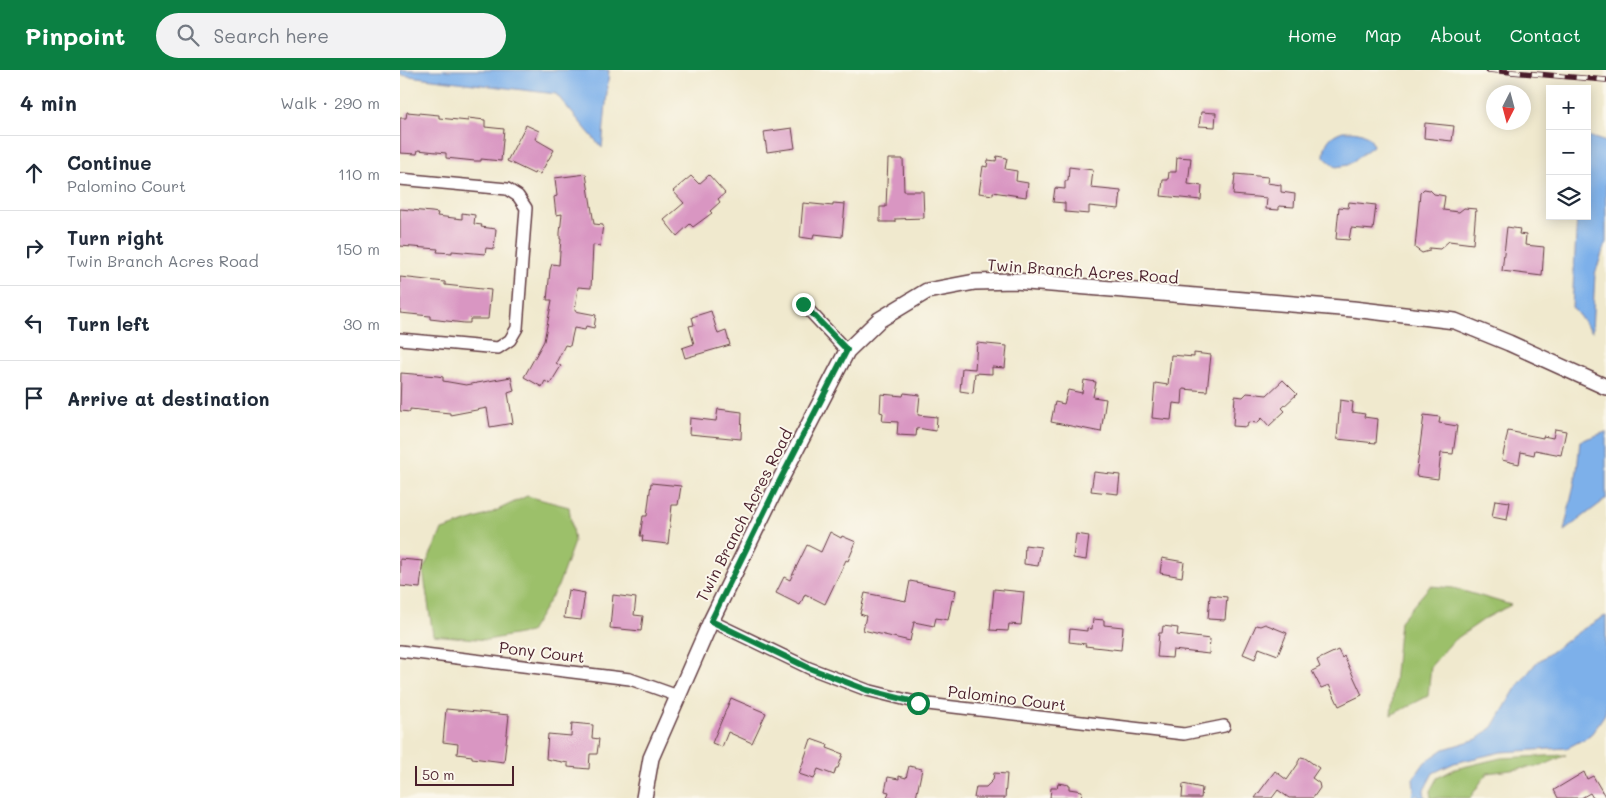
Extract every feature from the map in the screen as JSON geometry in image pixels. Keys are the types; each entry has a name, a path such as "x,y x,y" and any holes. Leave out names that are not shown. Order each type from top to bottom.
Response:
{"street":[{"path":"400,179 506,189 518,196 526,208 517,328 510,340 498,348 400,338"},
{"name":"Twin Branch Acres Road","path":"644,798 651,758 711,621 776,488 847,350 879,320 927,291 976,282 1016,281 1352,309 1455,321 1606,386"},
{"path":"803,304 847,350"},
{"name":"Palomino Court","path":"711,621 809,668 867,690 929,705 1184,734 1224,726"},
{"name":"Pony Court","path":"400,650 630,679 678,696"}],"green space":[{"path":"527,496 569,507 574,542 558,586 530,632 487,640 433,635 423,570 442,530 487,515"},
{"path":"1430,586 1453,588 1511,605 1486,618 1453,641 1431,666 1428,696 1391,715 1400,621"},
{"path":"1566,755 1542,766 1487,773 1470,798 1431,798 1430,791 1437,778 1455,769 1501,758"}],"water":[{"path":"400,70 609,70 602,148 556,94 400,75"},
{"path":"1343,131 1357,132 1369,137 1373,146 1348,165 1336,167 1324,157 1325,148 1331,137"},
{"path":"1591,137 1606,142 1606,242 1595,274 1592,332 1572,307 1577,220 1591,220"},
{"path":"1606,432 1606,499 1564,531 1577,471 1580,441"},
{"path":"1606,616 1606,709 1605,714 1590,736 1567,748 1501,752 1454,763 1433,773 1424,790 1425,798 1419,798 1414,791 1413,779 1425,762 1444,749 1477,739 1493,727 1516,688 1536,663 1580,631"}],"building":[{"path":"407,112 439,115 439,118 468,121 468,118 485,120 485,127 504,129 501,161 446,158 446,153 418,150 417,154 400,153 400,118 406,118"},
{"path":"1201,112 1216,113 1215,127 1199,126"},
{"path":"1425,123 1454,126 1452,141 1424,138"},
{"path":"526,125 539,131 535,139 554,150 540,174 535,172 534,174 507,161"},
{"path":"792,128 795,148 767,152 764,132"},
{"path":"997,156 1007,158 1005,169 1017,171 1016,181 1028,183 1026,197 993,192 993,195 979,193 983,166 987,167 988,160 996,161"},
{"path":"1177,157 1191,158 1188,184 1202,186 1201,200 1161,196 1163,180 1168,180 1169,172 1176,172"},
{"path":"888,159 903,159 904,191 923,191 924,218 895,219 895,222 880,222 880,207 886,207"},
{"path":"1069,167 1093,170 1091,188 1121,191 1119,209 1089,206 1089,214 1065,212 1065,203 1053,202 1055,188 1065,189 1065,181 1068,181"},
{"path":"586,174 594,224 603,225 600,246 593,245 591,288 578,287 575,311 596,315 594,328 586,326 585,330 574,328 570,346 565,345 556,363 561,366 550,384 545,381 542,387 524,377 544,341 552,300 547,300 550,270 552,264 559,265 562,214 556,215 554,197 557,196 555,178"},
{"path":"1235,174 1268,177 1267,183 1281,185 1281,192 1295,194 1294,207 1279,206 1279,210 1266,209 1267,198 1233,195"},
{"path":"709,175 725,193 718,199 720,202 710,211 712,213 693,227 690,224 677,236 664,220 684,203 673,191 691,176 699,184"},
{"path":"1424,189 1430,190 1434,194 1445,196 1443,210 1459,212 1464,208 1476,209 1473,244 1449,241 1440,249 1429,248 1429,251 1422,253 1415,248 1420,193"},
{"path":"1349,202 1376,205 1373,230 1351,228 1349,240 1336,239 1339,207 1348,208"},
{"path":"803,203 833,206 833,203 845,204 842,237 814,234 813,239 800,237"},
{"path":"400,209 432,212 438,213 437,216 462,219 462,213 475,215 474,224 496,229 494,249 486,248 485,254 452,251 452,253 437,252 438,249 400,246"},
{"path":"1507,227 1520,229 1519,234 1526,235 1525,245 1544,247 1542,276 1502,271"},
{"path":"400,277 445,282 445,285 491,290 488,319 470,319 470,323 464,323 430,319 430,316 400,313"},
{"path":"711,311 718,334 726,331 730,345 685,358 682,348 694,344 689,326 694,325 692,317"},
{"path":"977,343 1007,346 1005,368 992,367 992,374 975,373 973,393 960,391 962,368 975,369"},
{"path":"1194,353 1211,355 1207,391 1183,389 1182,404 1173,403 1171,420 1152,418 1155,383 1168,385 1171,355 1194,357"},
{"path":"401,373 443,377 443,381 466,385 511,377 514,391 508,393 513,423 490,427 487,408 450,415 450,413 410,409 410,412 400,411"},
{"path":"1084,380 1096,382 1093,397 1106,399 1101,432 1051,422 1055,402 1064,404 1068,390 1082,393"},
{"path":"1283,380 1297,394 1282,408 1285,411 1269,426 1262,418 1257,423 1248,422 1247,427 1233,426 1235,396 1243,397 1247,393 1267,395"},
{"path":"904,393 920,395 918,415 937,417 936,431 917,428 916,436 897,435 898,422 882,421 883,413 880,412 881,394 903,396"},
{"path":"1340,400 1353,402 1352,412 1365,414 1364,417 1378,419 1376,443 1337,439"},
{"path":"718,409 742,412 741,439 689,434 690,418 716,421"},
{"path":"1424,415 1440,417 1439,423 1457,426 1453,454 1441,453 1438,479 1416,476"},
{"path":"1555,429 1566,431 1561,455 1535,450 1534,455 1521,452 1519,464 1502,460 1508,431 1543,438 1543,436 1553,438"},
{"path":"1094,472 1120,475 1118,494 1091,491"},
{"path":"651,483 681,486 678,505 672,505 668,544 642,541 643,536 640,536 643,516 647,516"},
{"path":"1495,500 1510,502 1507,520 1492,517"},
{"path":"830,532 841,538 842,536 856,542 825,604 805,594 800,605 776,593 784,577 790,580 807,545 821,552"},
{"path":"1076,534 1089,536 1086,560 1073,558"},
{"path":"1025,545 1041,547 1038,566 1024,564"},
{"path":"1162,558 1184,562 1182,577 1160,573"},
{"path":"400,559 423,561 420,588 400,586"},
{"path":"910,581 956,590 948,620 936,618 934,626 914,622 910,641 863,630 866,616 860,614 865,593 906,601"},
{"path":"994,589 1024,592 1021,625 1009,624 1008,631 990,630"},
{"path":"568,590 585,593 581,620 564,618"},
{"path":"613,595 636,598 634,615 643,616 641,631 610,628"},
{"path":"1210,595 1227,597 1225,620 1208,619"},
{"path":"1093,619 1104,620 1104,625 1123,627 1121,650 1085,646 1086,644 1069,642 1070,629 1087,631 1087,628 1092,629"},
{"path":"1265,624 1287,633 1278,655 1259,648 1255,659 1243,654 1256,625"},
{"path":"1163,626 1178,628 1177,635 1210,639 1209,654 1173,650 1172,658 1157,657 1159,633 1162,633"},
{"path":"1338,650 1342,658 1344,656 1362,695 1339,706 1329,685 1321,688 1312,671 1320,667 1317,660"},
{"path":"731,698 766,713 752,743 728,732 722,747 712,743"},
{"path":"446,709 509,715 504,762 457,754 458,744 443,742"},
{"path":"572,723 593,725 592,738 599,739 597,754 590,754 589,769 568,767 568,763 546,759 548,734 571,736"},
{"path":"811,739 828,745 827,748 843,754 834,775 818,769 814,779 799,774"},
{"path":"1301,757 1319,768 1312,778 1319,783 1320,788 1313,798 1289,798 1278,790 1272,798 1255,798 1275,771 1287,780"},
{"path":"909,766 922,769 916,798 887,798 889,792 885,791 888,777 899,779 899,776 906,778"},
{"path":"1584,772 1587,779 1593,776 1606,798 1593,798 1590,793 1581,798 1558,798 1554,790"},
{"path":"994,773 1007,774 1005,798 974,798 976,787 986,787 993,780"},
{"path":"1058,783 1069,785 1069,789 1082,791 1081,798 1050,798 1051,788 1057,788"},
{"path":"1183,784 1202,788 1201,798 1182,798"}],"waterway":[{"path":"1413,798 1417,788"}],"railway":[{"path":"1488,70 1606,80"}],"route":[{"path":"803,304 847,350 776,488 711,621 809,668 867,690 918,703"}]}
